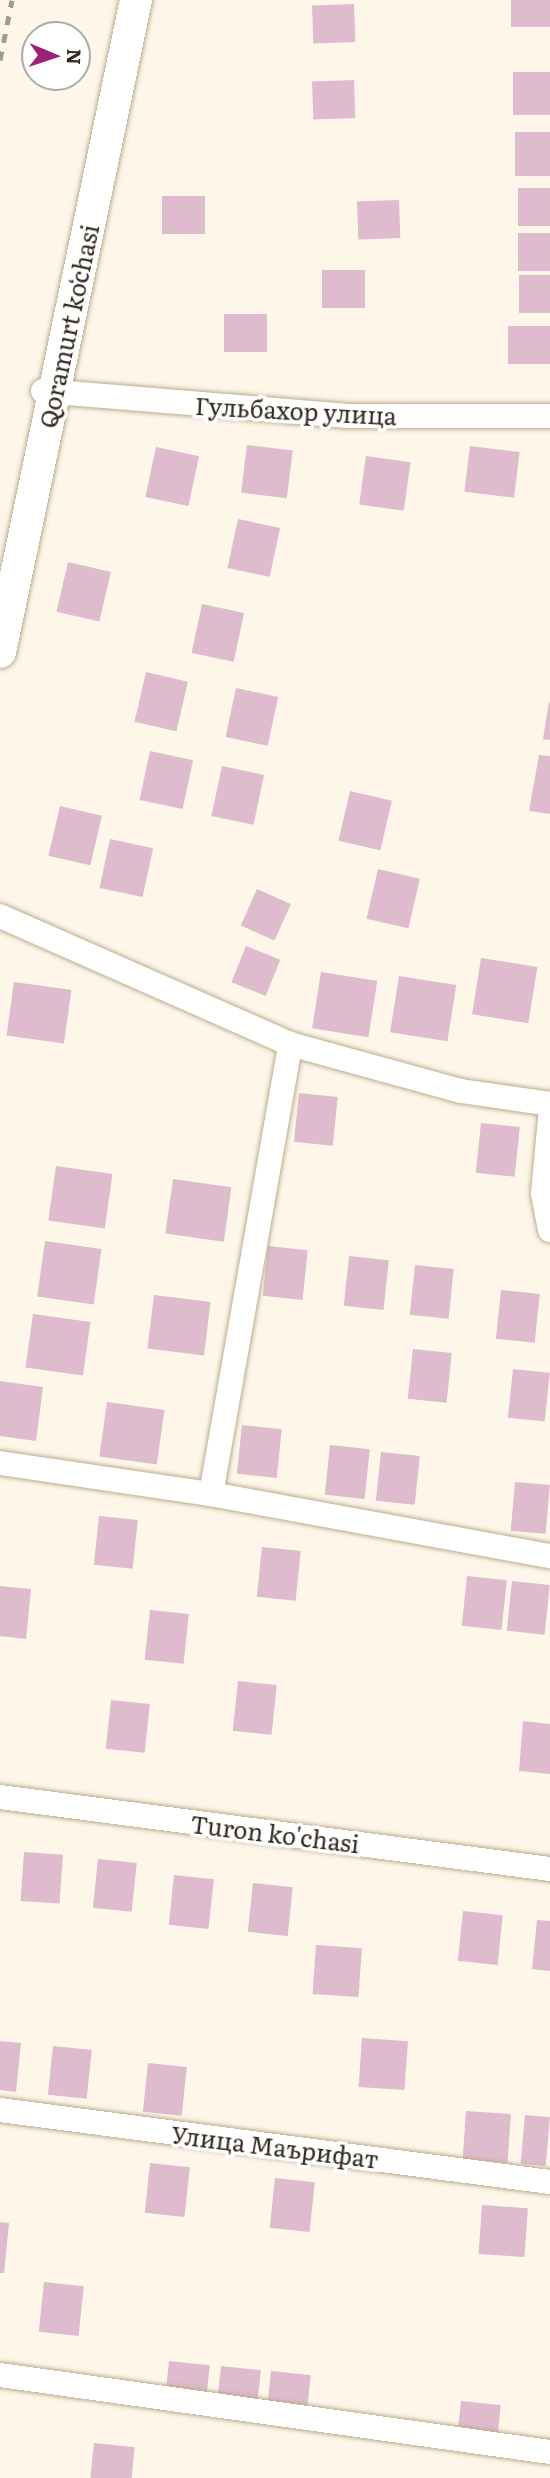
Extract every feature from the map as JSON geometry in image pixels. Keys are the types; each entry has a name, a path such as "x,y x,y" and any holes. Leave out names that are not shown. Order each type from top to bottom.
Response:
{"main road":[{"name":"Qoramurt koʻchasi","path":"0,652 123,0"},
{"name":"Qoramurt koʻchasi","path":"0,593 49,392 136,0"}],"street":[{"name":"Гульбахор улица","path":"49,392 348,416 550,416"},
{"path":"0,916 290,1044 461,1091 550,1104"},
{"path":"211,1494 290,1044"},
{"path":"550,1118 543,1194 550,1230"},
{"path":"0,1463 211,1494 550,1556"},
{"name":"Turon ko'chasi","path":"0,1797 550,1869"},
{"name":"Улица Маърифат","path":"0,2109 550,2182"},
{"path":"0,2375 550,2452"}],"building":[{"path":"511,0 550,0 550,27 511,27"},
{"path":"354,4 355,42 313,43 312,5"},
{"path":"513,72 550,72 550,115 513,115"},
{"path":"354,80 355,118 313,119 312,81"},
{"path":"515,132 550,132 550,176 515,176"},
{"path":"518,188 550,188 550,226 518,226"},
{"path":"162,196 205,196 205,234 162,234"},
{"path":"399,200 400,238 358,239 357,201"},
{"path":"518,233 550,233 550,271 518,271"},
{"path":"322,270 365,270 365,308 322,308"},
{"path":"519,275 550,275 550,313 519,313"},
{"path":"224,314 267,314 267,352 224,352"},
{"path":"508,326 550,326 550,364 508,364"},
{"path":"247,445 293,451 287,498 241,493"},
{"path":"470,446 520,452 514,498 464,492"},
{"path":"156,447 199,456 188,506 145,497"},
{"path":"366,456 411,462 404,511 359,505"},
{"path":"238,519 280,528 270,577 228,568"},
{"path":"68,562 111,572 99,622 57,612"},
{"path":"202,604 244,613 234,662 192,653"},
{"path":"146,672 188,682 176,731 135,722"},
{"path":"236,688 278,697 268,746 226,737"},
{"path":"550,702 550,740 543,739"},
{"path":"150,751 193,760 183,809 140,800"},
{"path":"539,755 550,756 550,814 529,811"},
{"path":"222,766 264,775 253,825 211,816"},
{"path":"350,791 392,801 380,850 339,841"},
{"path":"60,806 102,816 90,865 49,856"},
{"path":"110,839 153,848 143,897 100,888"},
{"path":"378,869 420,879 408,928 367,919"},
{"path":"257,889 291,904 275,941 241,926"},
{"path":"246,946 280,960 266,996 231,982"},
{"path":"481,958 537,967 528,1023 472,1014"},
{"path":"321,972 377,981 368,1037 312,1028"},
{"path":"399,976 456,985 447,1041 390,1032"},
{"path":"14,982 71,990 64,1044 6,1035"},
{"path":"299,1093 338,1097 333,1146 294,1142"},
{"path":"481,1123 520,1127 515,1177 476,1173"},
{"path":"56,1166 112,1174 105,1228 48,1220"},
{"path":"173,1179 231,1187 224,1242 165,1233"},
{"path":"45,1241 101,1249 94,1304 37,1296"},
{"path":"268,1246 308,1250 303,1300 263,1296"},
{"path":"349,1256 389,1260 384,1310 344,1306"},
{"path":"415,1265 454,1269 449,1319 410,1315"},
{"path":"501,1290 540,1294 535,1343 496,1339"},
{"path":"154,1295 211,1302 204,1356 147,1349"},
{"path":"33,1314 90,1322 83,1376 25,1367"},
{"path":"413,1349 452,1353 447,1403 408,1399"},
{"path":"513,1369 550,1373 545,1422 508,1418"},
{"path":"0,1381 43,1387 36,1441 0,1436"},
{"path":"107,1402 164,1410 157,1465 99,1456"},
{"path":"242,1425 282,1429 277,1478 237,1474"},
{"path":"330,1445 370,1449 365,1499 325,1495"},
{"path":"381,1452 420,1456 415,1505 376,1501"},
{"path":"515,1482 550,1485 546,1534 511,1531"},
{"path":"99,1516 138,1520 133,1569 94,1565"},
{"path":"262,1547 301,1551 296,1601 257,1597"},
{"path":"467,1576 507,1580 502,1630 462,1626"},
{"path":"512,1581 550,1585 545,1635 507,1631"},
{"path":"0,1586 31,1589 26,1639 0,1636"},
{"path":"150,1610 189,1614 184,1664 145,1660"},
{"path":"238,1681 277,1685 272,1735 233,1731"},
{"path":"111,1700 150,1704 145,1753 106,1749"},
{"path":"523,1721 550,1724 550,1774 519,1771"},
{"path":"24,1852 63,1855 59,1904 21,1901"},
{"path":"98,1859 137,1863 132,1912 93,1908"},
{"path":"174,1875 214,1879 209,1929 169,1925"},
{"path":"253,1883 293,1887 288,1936 248,1932"},
{"path":"463,1911 503,1915 498,1965 458,1961"},
{"path":"537,1920 550,1921 550,1971 532,1969"},
{"path":"316,1945 362,1948 358,1997 313,1994"},
{"path":"362,2038 408,2041 404,2090 359,2087"},
{"path":"0,2041 21,2043 16,2092 0,2090"},
{"path":"53,2046 92,2050 87,2099 48,2095"},
{"path":"148,2063 187,2067 182,2116 143,2112"},
{"path":"466,2111 511,2114 507,2163 463,2160"},
{"path":"525,2115 550,2117 546,2166 521,2164"},
{"path":"150,2163 190,2167 185,2217 145,2213"},
{"path":"275,2178 315,2182 310,2232 270,2228"},
{"path":"482,2205 528,2208 524,2257 479,2254"},
{"path":"0,2222 9,2223 4,2273 0,2273"},
{"path":"44,2282 84,2286 79,2336 39,2332"},
{"path":"169,2361 210,2365 205,2414 164,2410"},
{"path":"221,2366 261,2370 256,2419 216,2415"},
{"path":"271,2371 311,2375 306,2425 266,2421"},
{"path":"461,2401 501,2405 496,2455 456,2451"},
{"path":"94,2443 135,2447 132,2478 90,2478"}],"railway":[{"path":"0,60 12,0"}]}
